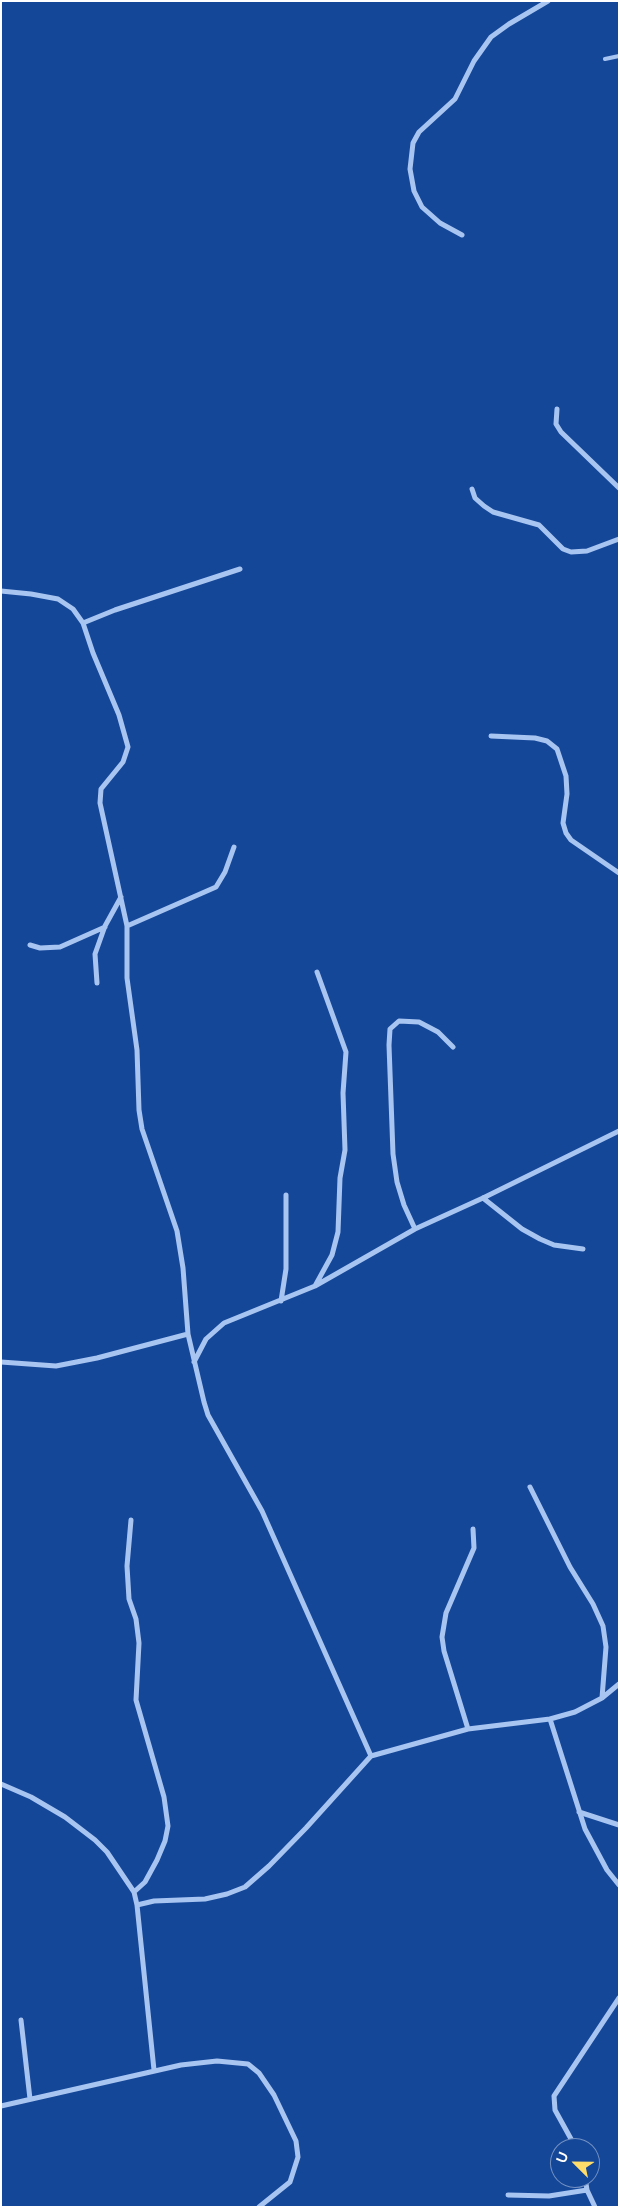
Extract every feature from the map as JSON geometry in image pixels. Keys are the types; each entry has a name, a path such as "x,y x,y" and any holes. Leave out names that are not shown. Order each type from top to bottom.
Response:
{"street":[{"path":"462,235 440,223 422,208 414,191 410,170 413,143 419,132 455,99 474,61 491,38 508,24 548,1"},
{"path":"557,410 556,424 561,432 619,488"},
{"path":"472,489 475,498 493,512 539,525 563,549 572,552 587,551 619,539"},
{"path":"83,623 115,610 240,569"},
{"path":"1,591 58,599 73,608 83,623 93,653 119,715 128,747 124,762 104,783 100,794 104,826 116,866 127,926 127,978 137,1050 138,1110 142,1129 176,1231 183,1268 188,1334 194,1362 208,1415 262,1511 371,1756"},
{"path":"491,736 535,738 547,741 557,749 561,754 566,776 567,794 563,823 566,833 571,840 619,873"},
{"path":"127,926 216,887 225,872 234,847"},
{"path":"96,983 95,954 105,926 121,897"},
{"path":"30,945 40,948 60,947 105,926"},
{"path":"315,1286 332,1255 338,1232 340,1178 344,1150 343,1093 346,1057 344,1043 317,972"},
{"path":"415,1228 399,1190 393,1154 390,1029 399,1021 419,1022 438,1032 453,1047"},
{"path":"194,1362 206,1339 224,1323 315,1286 415,1228 483,1198 619,1130"},
{"path":"281,1300 286,1270 286,1195"},
{"path":"483,1198 522,1230 554,1245 583,1249"},
{"path":"1,1362 56,1366 97,1358 188,1334"},
{"path":"530,1487 570,1567 593,1604 603,1626 606,1647 602,1698"},
{"path":"130,1520 127,1572 129,1599 136,1619 139,1643 136,1700 164,1797 168,1826 165,1841 157,1860 145,1882 134,1892"},
{"path":"468,1729 444,1652 442,1637 446,1613 474,1548 473,1529"},
{"path":"138,1905 154,1901 205,1899 227,1894 245,1887 300,1835 371,1756 468,1729 550,1719 575,1712 602,1698 619,1684"},
{"path":"550,1719 579,1812 597,1853 619,1885"},
{"path":"1,1784 31,1797 65,1817 95,1840 107,1852 134,1892 138,1905 154,2070"},
{"path":"579,1812 619,1826"},
{"path":"570,2138 555,2110 554,2096 619,1998"},
{"path":"22,2020 30,2099"},
{"path":"1,2106 181,2065 229,2061 248,2064 260,2073 289,2126 296,2141 298,2157 290,2182 260,2207"},
{"path":"508,2195 549,2196 587,2190 595,2207"}],"lane":[{"path":"604,59 619,56"}]}
